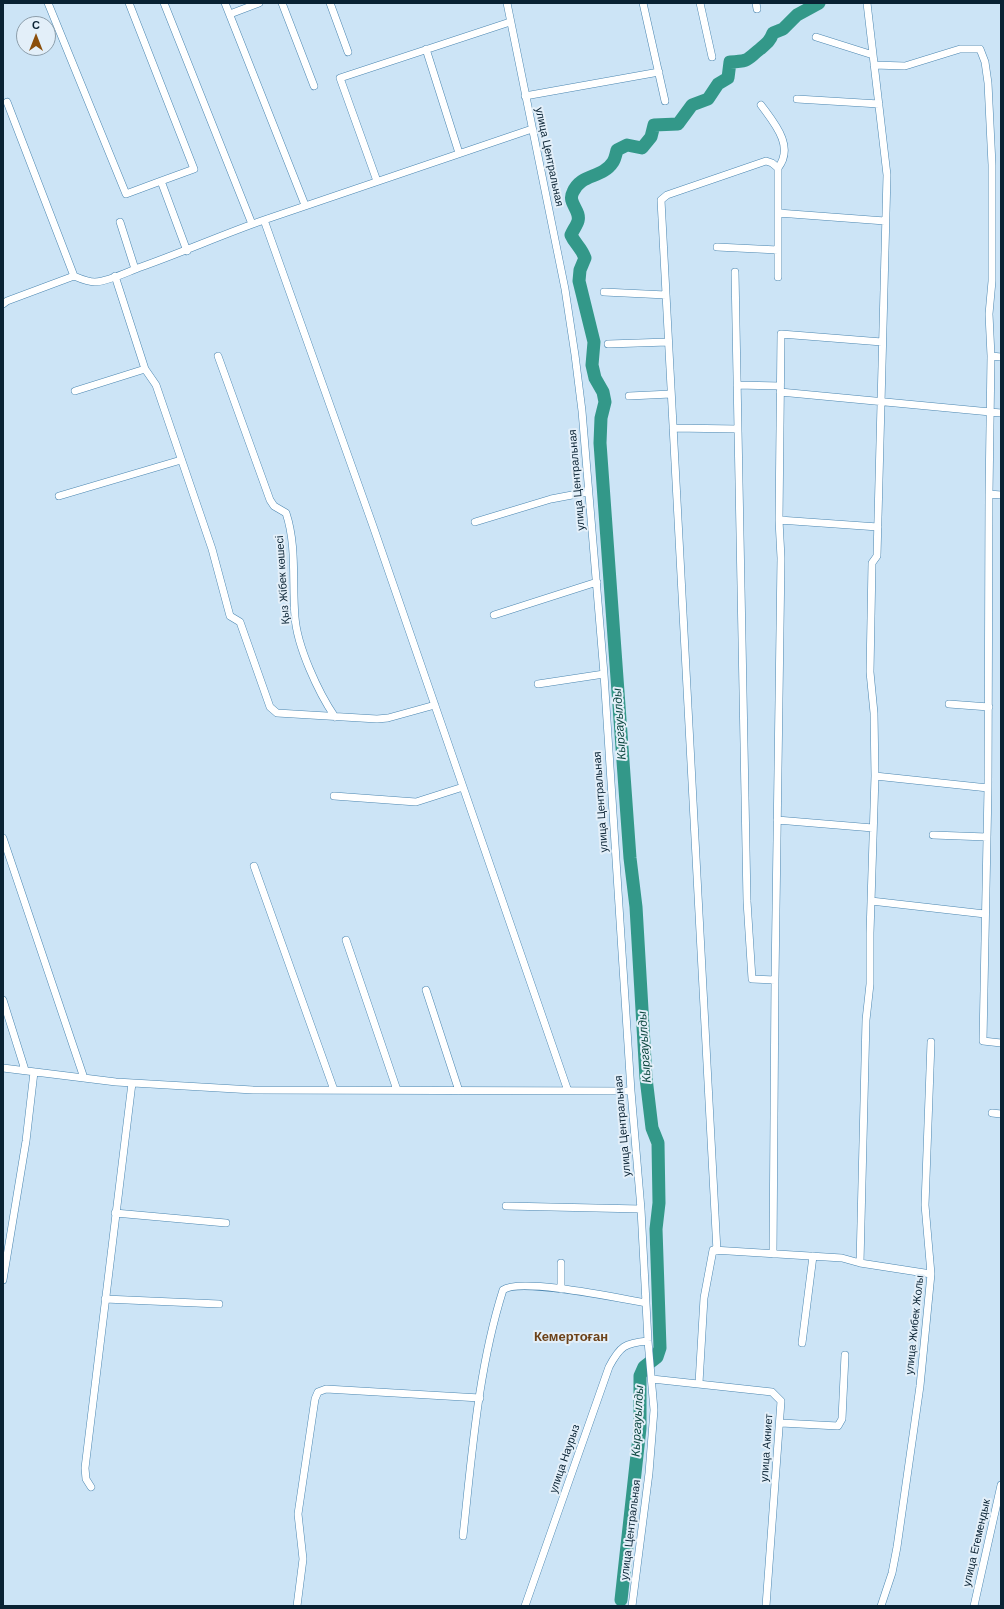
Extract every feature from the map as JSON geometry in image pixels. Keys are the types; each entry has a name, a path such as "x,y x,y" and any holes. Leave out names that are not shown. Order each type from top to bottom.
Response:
{"street":[{"path":"48,3 126,194 194,169 129,3"},
{"path":"164,3 252,224"},
{"path":"225,3 305,205"},
{"path":"230,14 259,3"},
{"path":"282,3 314,86"},
{"path":"330,3 348,52"},
{"name":"улица Центральная","path":"507,3 565,289 575,355 582,411 604,674 631,1091 641,1209 648,1341 654,1410 632,1606"},
{"path":"643,3 665,101"},
{"path":"700,3 712,57"},
{"path":"860,1263 866,1020 870,984 875,776 874,713 870,672 872,563 877,556 886,175 867,3"},
{"path":"377,181 340,78 510,22"},
{"path":"816,37 873,55"},
{"path":"426,49 459,154"},
{"path":"874,65 905,66 960,49 980,49 985,62 990,106 992,281 989,314 991,413 989,494 988,788 983,1041 1001,1043"},
{"path":"525,96 659,72"},
{"path":"798,99 879,104"},
{"path":"7,102 74,276"},
{"path":"761,105 782,133 784,152 782,163 778,168 778,277"},
{"path":"3,304 6,301 74,276 88,282 97,282 187,251 252,224 305,205 532,129"},
{"path":"717,1251 661,200 667,195 766,161 772,163 778,168"},
{"path":"161,181 187,251"},
{"path":"778,213 885,221"},
{"path":"264,220 435,705 568,1091"},
{"path":"120,222 135,269"},
{"path":"717,248 778,250"},
{"path":"735,272 747,885 752,979 775,980"},
{"path":"115,276 145,369 156,385 212,549 230,616 240,622 270,707 277,713 388,718 435,705"},
{"path":"604,292 666,295"},
{"path":"773,1254 781,558 779,520 781,334 882,342"},
{"path":"608,344 668,342"},
{"name":"Қыз Жібек көшесі","path":"218,356 270,500 274,506 286,513 288,519 292,542 295,619 299,640 304,656 326,704 335,716"},
{"path":"991,356 1001,356"},
{"path":"75,391 145,369"},
{"path":"738,385 881,402 1001,413"},
{"path":"629,396 671,394"},
{"path":"673,428 738,429"},
{"path":"59,496 181,460"},
{"path":"475,522 551,499 588,492"},
{"path":"989,494 1001,496"},
{"path":"779,520 878,527"},
{"path":"494,615 596,582"},
{"path":"538,684 604,674"},
{"path":"949,704 988,707"},
{"path":"875,776 988,788"},
{"path":"334,796 416,802 463,788"},
{"path":"777,820 873,828"},
{"path":"933,835 987,837"},
{"path":"3,838 84,1078"},
{"path":"254,866 334,1090"},
{"path":"871,901 985,914"},
{"path":"346,940 397,1090"},
{"path":"426,990 460,1091"},
{"path":"3,1000 25,1070"},
{"name":"улица Жибек Жолы","path":"880,1606 892,1573 897,1548 920,1386 931,1274 925,1205 927,1092 930,1042"},
{"path":"3,1068 132,1083 253,1090 631,1091"},
{"path":"3,1280 26,1141 34,1072"},
{"path":"91,1487 86,1479 85,1468 132,1083"},
{"path":"992,1113 1001,1114"},
{"path":"506,1206 641,1209"},
{"path":"115,1213 226,1223"},
{"path":"699,1383 704,1298 713,1250 842,1258 860,1263 931,1274"},
{"path":"802,1343 813,1256"},
{"path":"561,1263 561,1289"},
{"path":"463,1536 480,1398 496,1314 504,1290 513,1286 561,1289 646,1303"},
{"path":"105,1299 219,1304"},
{"name":"улица Наурыз","path":"525,1606 609,1367 615,1354 622,1347 630,1343 648,1341"},
{"path":"780,1423 838,1426 842,1419 845,1355"},
{"name":"улица Акниет","path":"652,1379 772,1392 781,1401 766,1606"},
{"path":"297,1606 302,1559 298,1514 315,1399 318,1392 326,1389 480,1398"},
{"name":"улица Егемендык","path":"974,1606 1001,1485"}],"waterway":[{"name":"Кыргауылды","path":"621,1600 640,1428 640,1376 644,1367 657,1357 660,1348 656,1229 659,1203 658,1143 652,1128 646,1078 636,907 630,858 600,443 601,418 605,402 603,392 595,378 592,365 594,342 579,281 580,270 585,258 571,235 577,223 578,217 572,196 573,192 581,182 603,171 614,161 617,150 627,145 642,148 651,137 654,125 678,124 692,105 708,99 718,84 728,78 730,62 750,58 768,42 773,33 783,29 797,15 819,3"}],"district":[{"name":"Кемертоған","path":"571,1337"}]}
